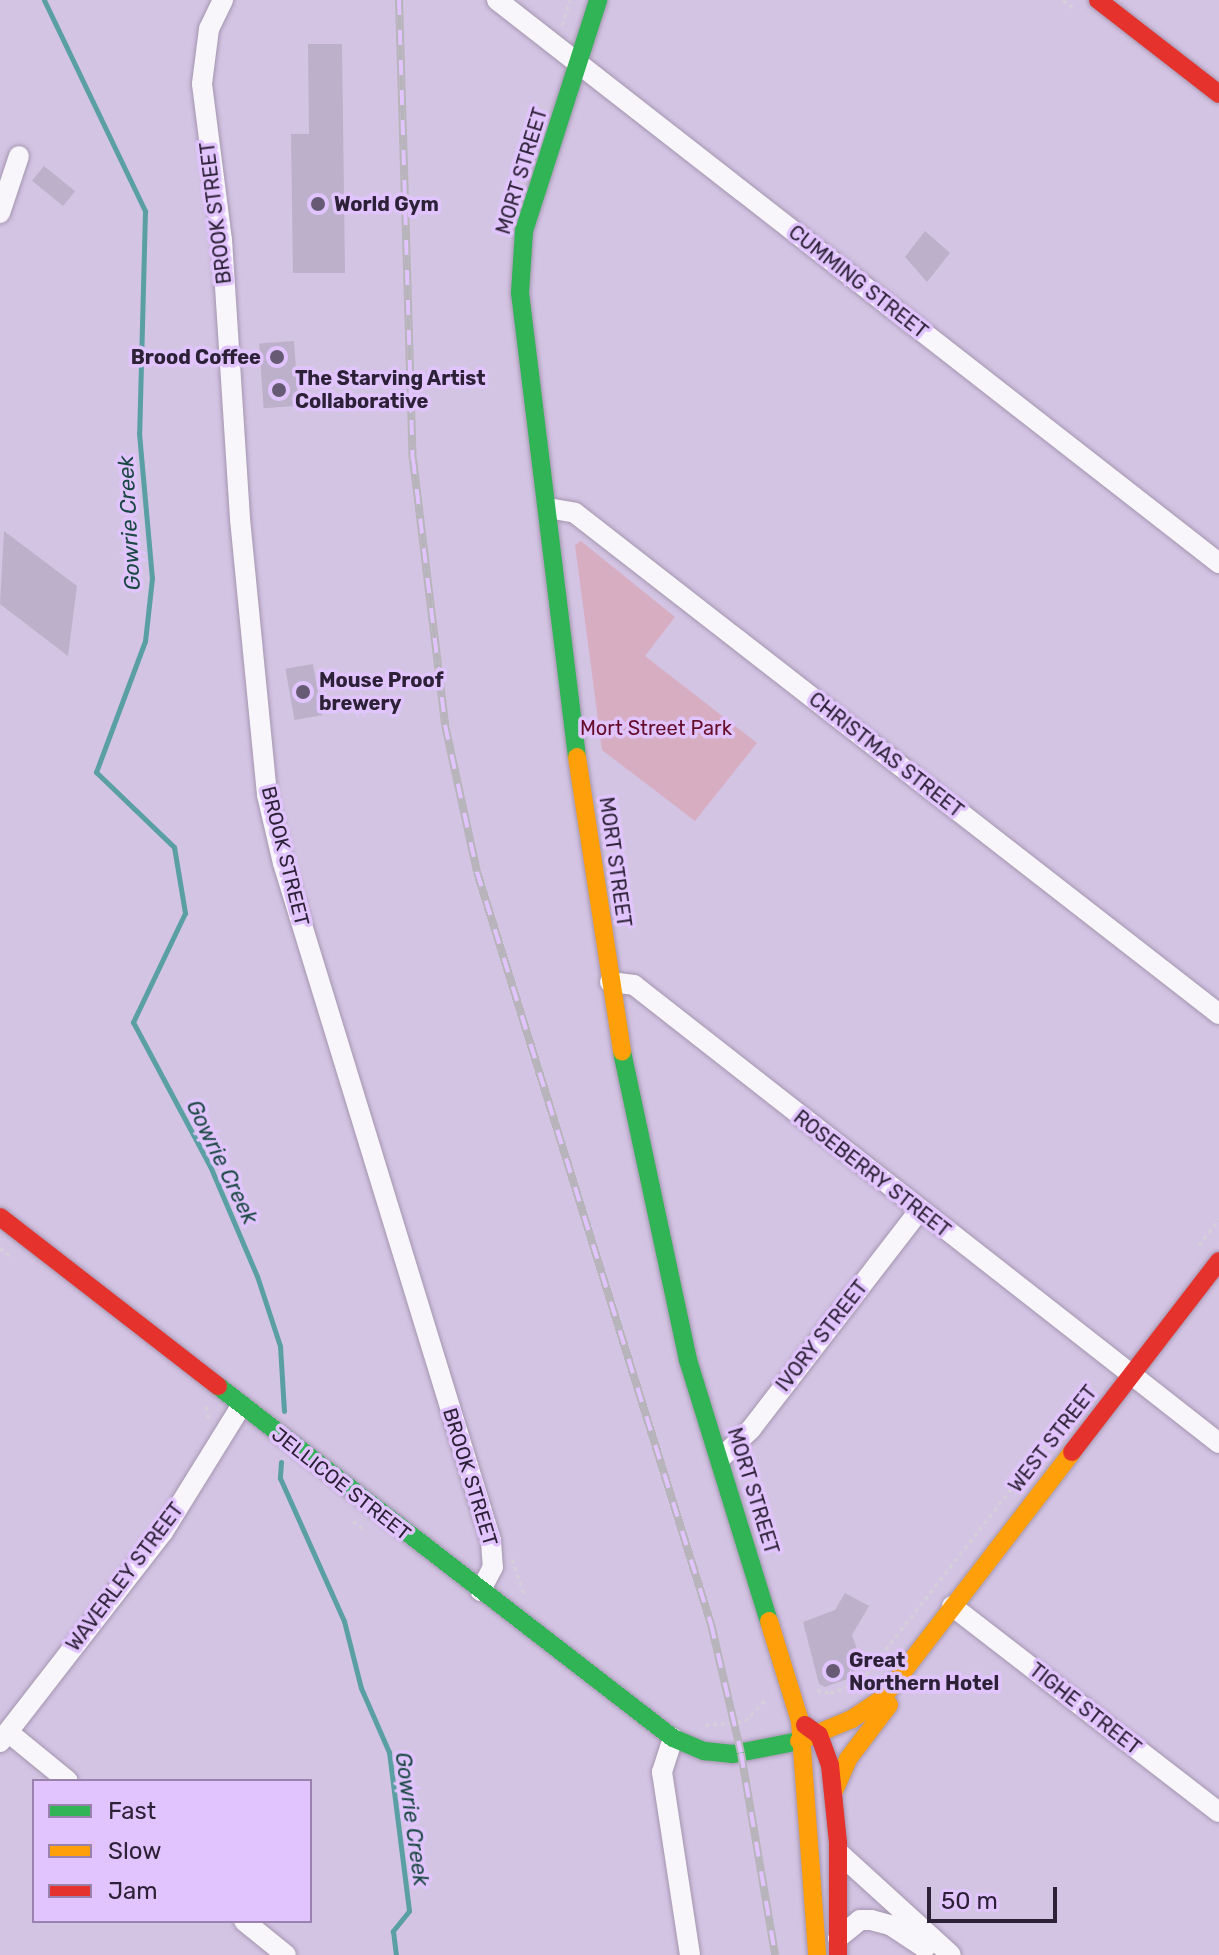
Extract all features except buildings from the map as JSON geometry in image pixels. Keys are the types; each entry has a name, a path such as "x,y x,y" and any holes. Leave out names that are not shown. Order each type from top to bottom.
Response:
{"main road":[{"name":"MORT STREET","path":"598,0 519,264 610,982 626,1076 688,1360 721,1458 800,1721 799,1741 810,1797 817,1955"},
{"path":"1098,0 1219,94"},
{"name":"JELLICOE STREET","path":"1,1220 480,1591 680,1741 704,1751 733,1754 799,1741"},
{"name":"WEST STREET","path":"799,1741 819,1735 882,1699 921,1644 1219,1261"},
{"name":"WEST STREET","path":"800,1721 858,1697 921,1644"},
{"path":"834,1791 848,1759 891,1703 905,1670"},
{"path":"680,1741 729,1740 800,1721 819,1735 834,1791 839,1853 838,1946"}],"street":[{"name":"BROOK STREET","path":"223,0 209,29 202,84 222,240 240,519 267,795 283,863 491,1541 493,1567 480,1591"},
{"name":"CUMMING STREET","path":"497,0 1219,563"},
{"path":"0,213 19,156"},
{"name":"CHRISTMAS STREET","path":"548,508 575,513 1219,1014"},
{"name":"ROSEBERRY STREET","path":"610,982 634,985 1219,1443"},
{"name":"IVORY STREET","path":"721,1458 751,1429 919,1211"},
{"name":"WAVERLEY STREET","path":"4,1737 163,1532 213,1452 249,1412"},
{"name":"TIGHE STREET","path":"952,1606 1219,1812"},
{"path":"4,1737 65,1779"},
{"path":"680,1741 662,1772 690,1955"},
{"path":"839,1853 951,1955"},
{"path":"838,1946 860,1920 871,1920 890,1925 935,1955"},
{"path":"246,1923 286,1955"}],"path":[{"path":"562,25 570,0"},
{"path":"1190,1257 1219,1219"},
{"path":"0,1248 16,1259"},
{"path":"830,1693 861,1681 1090,1387"},
{"path":"203,1403 210,1425 200,1442 213,1452"},
{"path":"512,1557 527,1600"}],"green space":[{"name":"Mort Street Park","path":"581,541 675,617 645,656 757,743 695,821 602,750 575,545"}],"waterway":[{"name":"Gowrie Creek","path":"44,0 145,211 139,433 152,578 145,641 96,772 174,847 185,913 133,1022 210,1166 257,1276 280,1346 284,1411"},
{"name":"Gowrie Creek","path":"281,1462 280,1478 344,1621 361,1688 389,1752 409,1911 393,1931 396,1955"}],"railway":[{"path":"399,0 413,459 445,725 477,872 711,1624 741,1753 775,1955"}],"traffic: fast":[{"path":"577,757 520,293 524,231 598,0"},
{"path":"622,1052 688,1360 769,1621"},
{"path":"218,1386 673,1738 704,1751 733,1754 799,1741"}],"traffic: slow":[{"path":"577,757 622,1052"},
{"path":"799,1741 852,1719 882,1699 1072,1452"},
{"path":"769,1621 800,1721 817,1955"},
{"path":"834,1791 848,1759 889,1705"}],"traffic: jam":[{"path":"1098,0 1219,94"},
{"path":"0,1217 218,1386"},
{"path":"1072,1452 1219,1261"},
{"path":"805,1725 819,1735 830,1765 838,1843 838,1955"}],"place":[{"name":"World Gym","path":"318,204"},
{"name":"Brood Coffee","path":"277,357"},
{"name":"The Starving Artist Collaborative","path":"279,390"},
{"name":"Mouse Proof brewery","path":"303,692"},
{"name":"Great Northern Hotel","path":"833,1671"}]}
